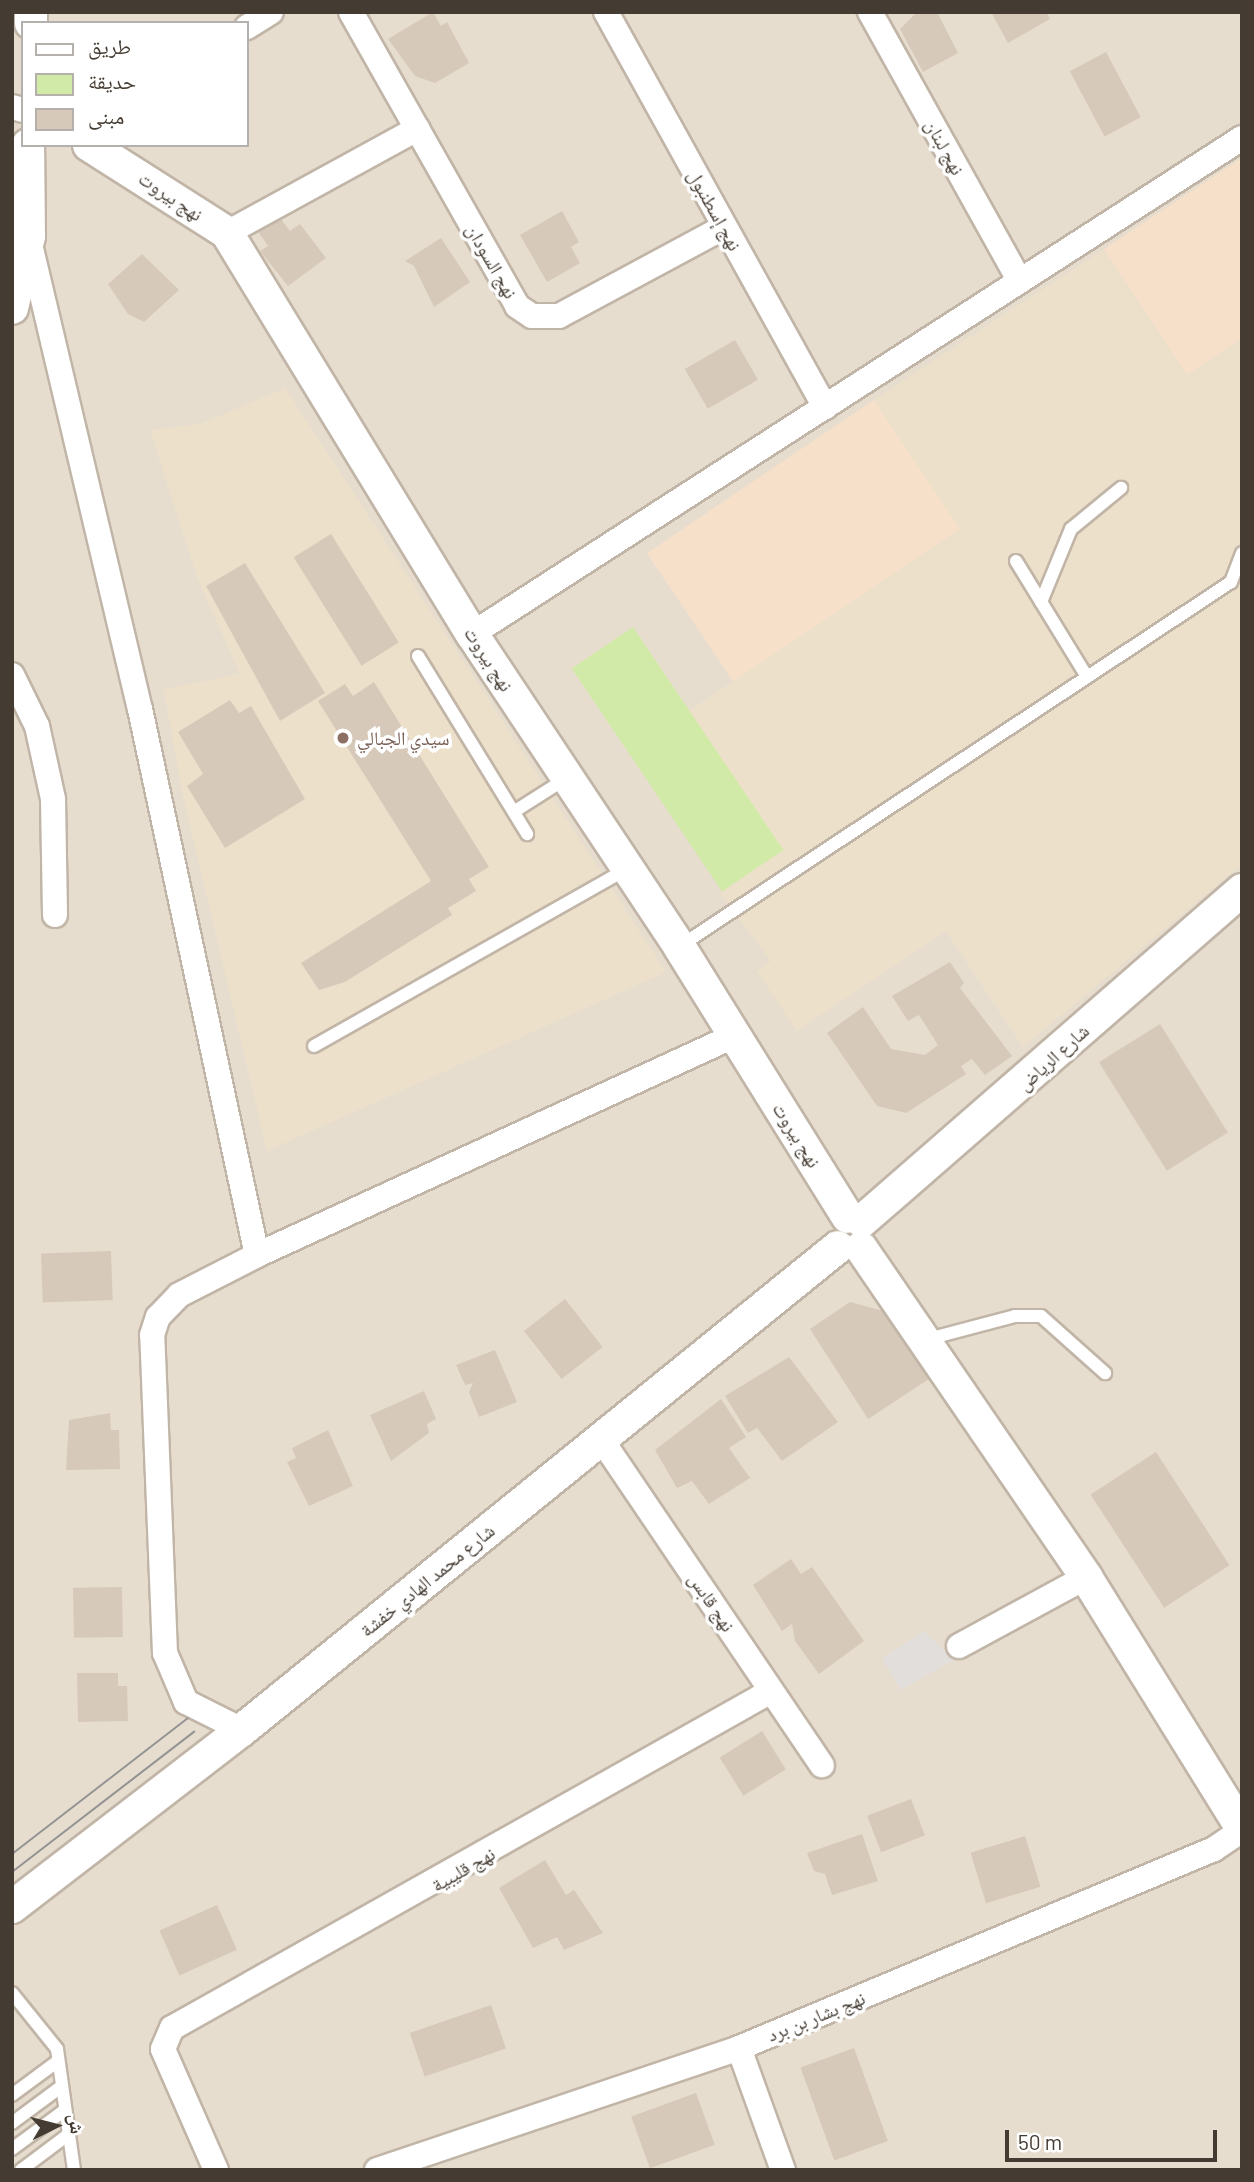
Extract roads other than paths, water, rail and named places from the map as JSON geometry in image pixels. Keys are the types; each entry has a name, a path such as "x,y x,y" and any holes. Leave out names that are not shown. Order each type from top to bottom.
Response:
{"street":[{"path":"248,26 271,12"},
{"name":"نهج السودان","path":"351,12 517,306 531,316 559,316 724,227"},
{"name":"نهج إسطنبول","path":"606,12 825,407"},
{"name":"نهج لبنان","path":"870,12 1020,281"},
{"path":"227,233 417,130"},
{"path":"472,634 1242,138"},
{"path":"28,147 29,236 140,709 257,1255"},
{"name":"نهج بيروت","path":"92,147 227,233 472,634 680,946 853,1233 928,1339 1086,1577 1242,1829"},
{"path":"12,308 29,236"},
{"path":"12,675 37,726 53,799 55,915"},
{"name":"شارع الرياض","path":"853,1233 1242,890"},
{"path":"242,1730 186,1702 165,1653 152,1335 167,1303 257,1255 736,1035"},
{"name":"شارع محمد الهادي خفشة","path":"12,1907 242,1730 853,1233"},
{"name":"نهج قابس","path":"601,1439 822,1765"},
{"path":"960,1646 1086,1577"},
{"name":"نهج قليبية","path":"216,2170 163,2049 181,2021 395,1908 771,1691"},
{"name":"نهج بشار بن برد","path":"377,2170 739,2048 1214,1849 1242,1829"},
{"path":"739,2048 783,2170"}],"lane":[{"path":"1041,602 1071,529 1121,488"},
{"path":"680,946 1231,582 1242,553"},
{"path":"1016,561 1087,677"},
{"path":"418,656 527,834"},
{"path":"515,811 567,778"},
{"path":"314,1046 627,869"},
{"path":"928,1339 1016,1316 1041,1316 1105,1373"},
{"path":"12,1993 18,2008 57,2049 74,2165 60,2170"},
{"path":"12,2095 58,2061"},
{"path":"12,2123 62,2086"},
{"path":"12,2149 65,2110"},
{"path":"21,2170 69,2134"}],"tram line":[{"path":"12,1854 188,1718"},
{"path":"12,1872 194,1732"}],"place":[{"name":"سيدي الجبالي","path":"343,738"}]}
